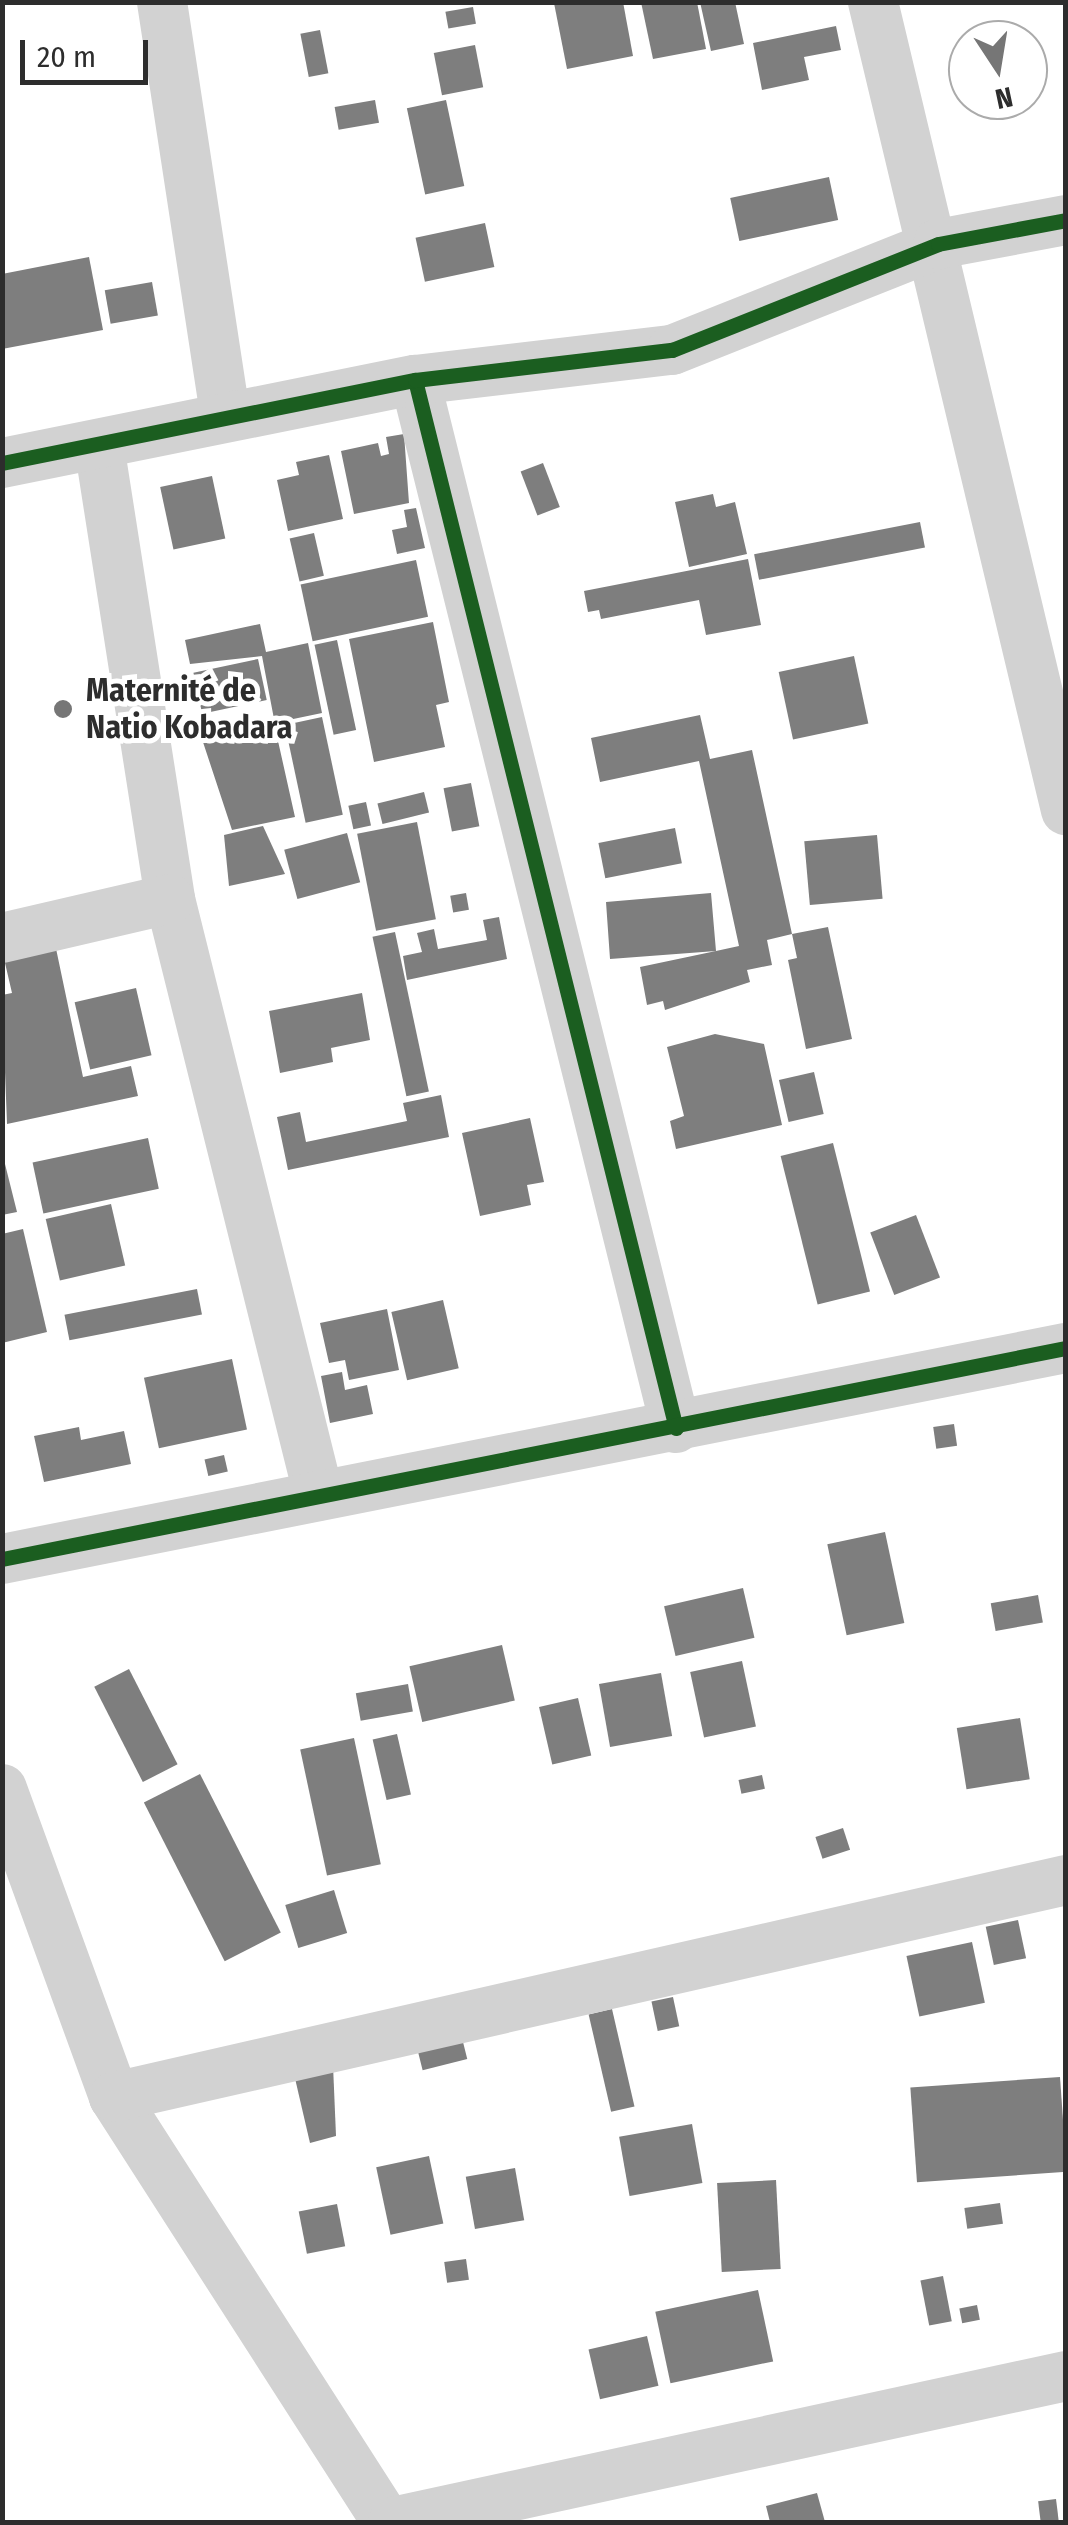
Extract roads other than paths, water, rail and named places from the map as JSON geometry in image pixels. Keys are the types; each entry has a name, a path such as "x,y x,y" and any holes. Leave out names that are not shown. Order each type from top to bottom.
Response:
{"street":[{"path":"162,2 226,415"},
{"path":"873,2 938,244 1066,810"},
{"path":"2,463 415,380 672,350 938,244 1066,220"},
{"path":"415,380 676,1428"},
{"path":"99,446 170,899 318,1496"},
{"path":"2,938 170,899"},
{"path":"2,1559 1066,1348"},
{"path":"2,1790 114,2098 390,2522 1066,2376"},
{"path":"114,2098 1066,1880"}],"place":[{"name":"Maternité de Natio Kobadara","path":"63,709"}]}
